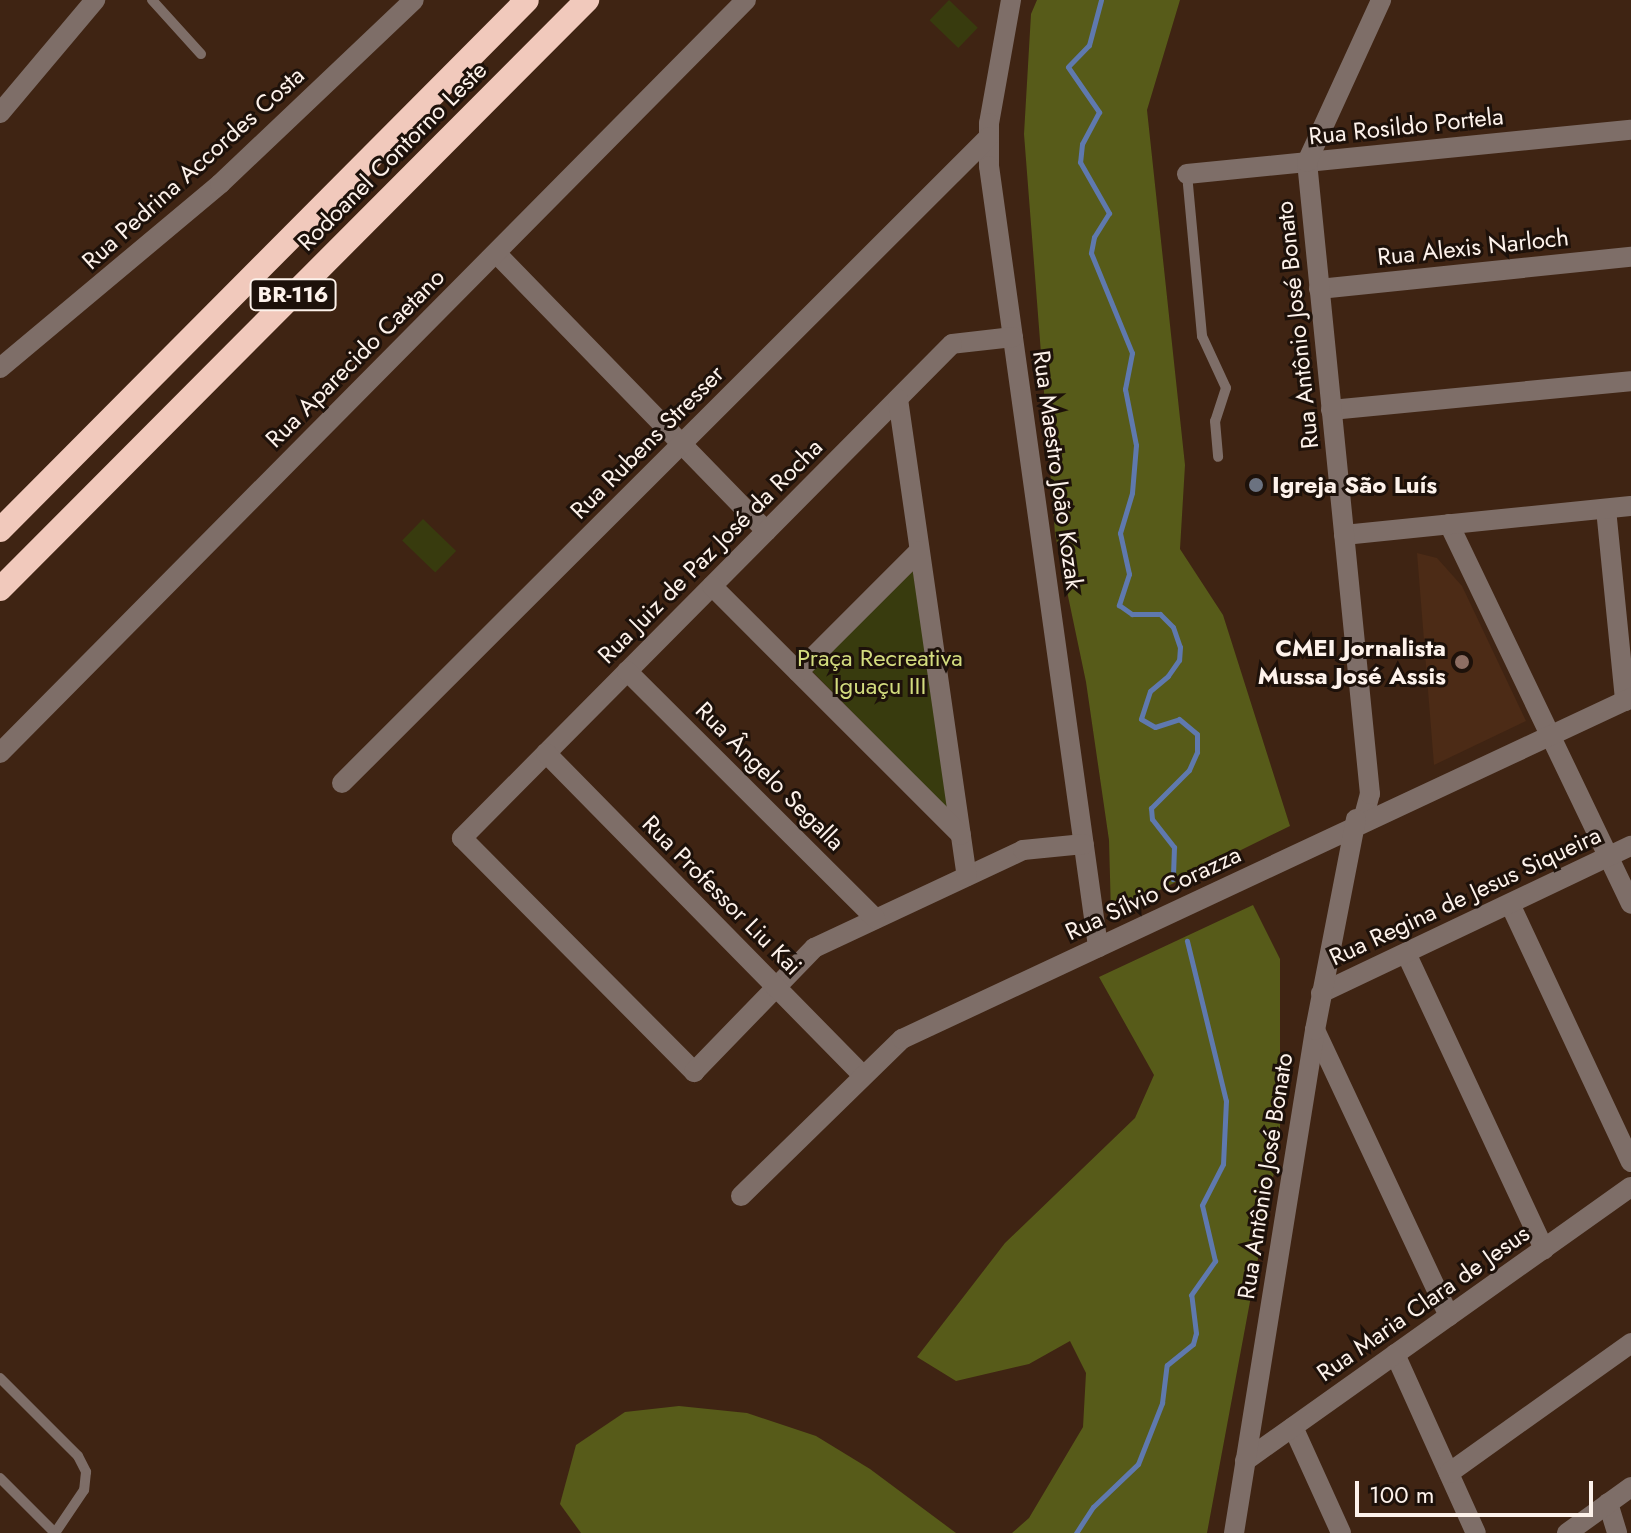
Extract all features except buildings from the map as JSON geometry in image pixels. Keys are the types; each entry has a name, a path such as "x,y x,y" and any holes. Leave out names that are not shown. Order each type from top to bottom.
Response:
{"highway":[{"name":"Rodoanel Contorno Leste","path":"0,530 527,0"},
{"name":"Rodoanel Contorno Leste","path":"0,589 587,0"}],"street":[{"path":"0,113 95,0"},
{"name":"Rua Pedrina Accordes Costa","path":"0,368 220,184 414,0"},
{"name":"Rua Aparecido Caetano","path":"0,753 746,0"},
{"name":"Rua Maestro João Kozak","path":"1011,0 989,137 1013,337 1098,947"},
{"name":"Rua Antônio José Bonato","path":"1234,1533 1321,993 1366,756 1307,162 1381,0"},
{"name":"Rua Rosildo Portela","path":"1187,174 1631,130"},
{"name":"Rua Rubens Stresser","path":"342,783 989,137"},
{"path":"496,253 766,531"},
{"name":"Rua Alexis Narloch","path":"1319,289 1631,257"},
{"name":"Rua Juiz de Paz José da Rocha","path":"776,987 694,1072 462,838 952,344 1013,337"},
{"path":"1331,410 1631,381"},
{"path":"898,399 967,876"},
{"path":"1344,535 1631,506"},
{"path":"1606,509 1628,699"},
{"path":"1449,524 1631,904"},
{"path":"798,672 919,551"},
{"path":"712,586 961,835"},
{"name":"Rua Ângelo Segalla","path":"627,671 876,919"},
{"name":"Rua Sílvio Corazza","path":"741,1196 861,1073 902,1039 1628,699"},
{"name":"Rua Professor Liu Kai","path":"546,753 861,1073"},
{"path":"776,987 814,948 1023,850 1084,844"},
{"name":"Rua Regina de Jesus Siqueira","path":"1321,993 1631,846"},
{"path":"1510,904 1631,1162"},
{"path":"1406,953 1544,1249"},
{"path":"1315,1030 1449,1316"},
{"name":"Rua Maria Clara de Jesus","path":"1245,1461 1631,1187"},
{"path":"1449,1473 1631,1343"},
{"path":"1395,1354 1476,1533"},
{"path":"1293,1427 1341,1533"},
{"path":"1567,1533 1631,1487"},
{"path":"1608,1503 1617,1533"}],"lane":[{"path":"152,0 201,54"},
{"path":"1187,174 1202,336 1226,388 1215,421 1218,457"},
{"path":"0,1378 78,1456 86,1472 84,1490 54,1532 0,1478"}],"shaded area":[{"name":"CMEI Jornalista Mussa José Assis","path":"1417,553 1437,558 1462,586 1526,721 1434,765"}],"green space":[{"path":"949,0 978,28 958,48 930,20"},
{"path":"1037,0 1180,0 1147,110 1185,465 1180,549 1223,615 1290,826 1111,914 1109,840 1086,682 1055,534 1024,134 1031,14"},
{"path":"423,519 456,551 435,573 402,541"},
{"name":"Praça Recreativa Iguaçu III","path":"913,571 949,811 812,671"},
{"path":"1253,905 1280,959 1280,1140 1207,1533 1012,1533 1029,1518 1083,1427 1086,1373 1070,1341 1029,1364 956,1381 917,1357 1005,1243 1135,1118 1154,1075 1099,977"},
{"path":"679,1406 747,1413 816,1436 870,1469 956,1533 581,1533 560,1504 576,1445 625,1412"}],"waterway":[{"path":"1101,0 1089,45 1068,67 1099,112 1082,144 1080,162 1109,213 1094,237 1091,253 1132,353 1125,389 1136,445 1132,493 1120,533 1129,574 1119,605 1132,614 1160,614 1173,627 1180,647 1179,660 1168,676 1150,691 1141,719 1155,727 1179,719 1197,734 1197,752 1189,770 1151,808 1152,819 1174,847 1173,879"},
{"path":"1076,1533 1093,1507 1138,1464 1162,1403 1167,1365 1193,1344 1196,1333 1191,1295 1215,1261 1202,1205 1223,1164 1226,1101 1187,941"}],"place":[{"name":"Igreja São Luís","path":"1256,485"},
{"name":"CMEI Jornalista Mussa José Assis","path":"1462,662"}]}
